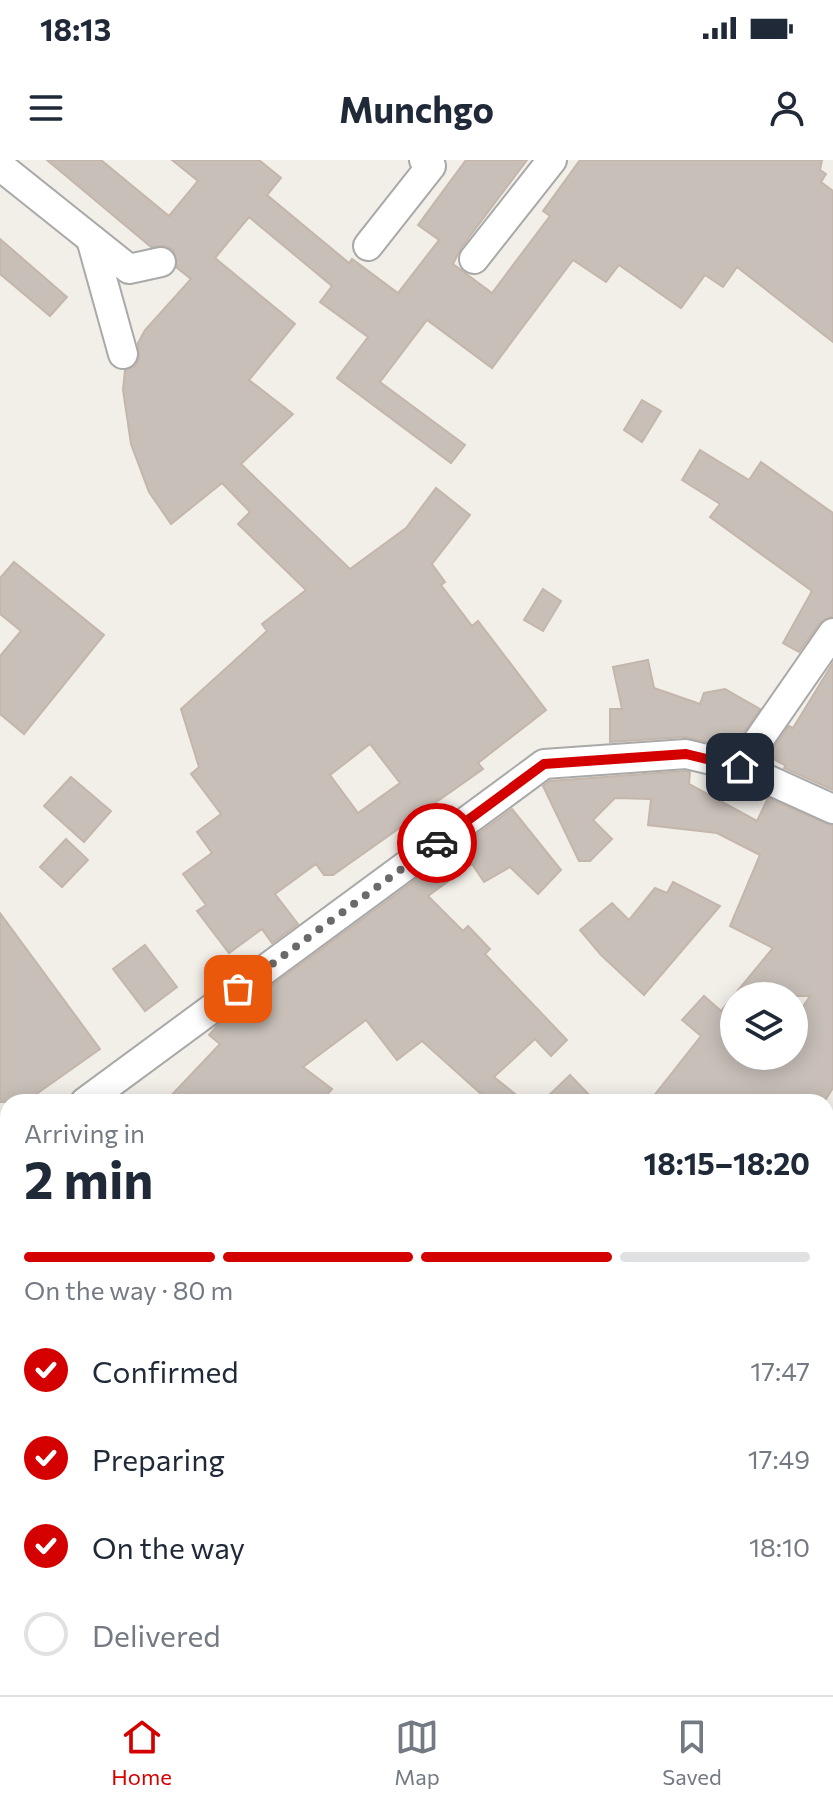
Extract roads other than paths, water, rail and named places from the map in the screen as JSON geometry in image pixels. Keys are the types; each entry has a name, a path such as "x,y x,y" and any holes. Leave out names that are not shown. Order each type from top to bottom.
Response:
{"street":[{"path":"368,246 431,166 424,160"},
{"path":"474,259 552,160"},
{"path":"0,166 129,269 161,262"},
{"path":"91,239 123,354"},
{"path":"740,767 833,633"},
{"path":"96,1094 544,764 686,754 740,767 833,809"}]}
